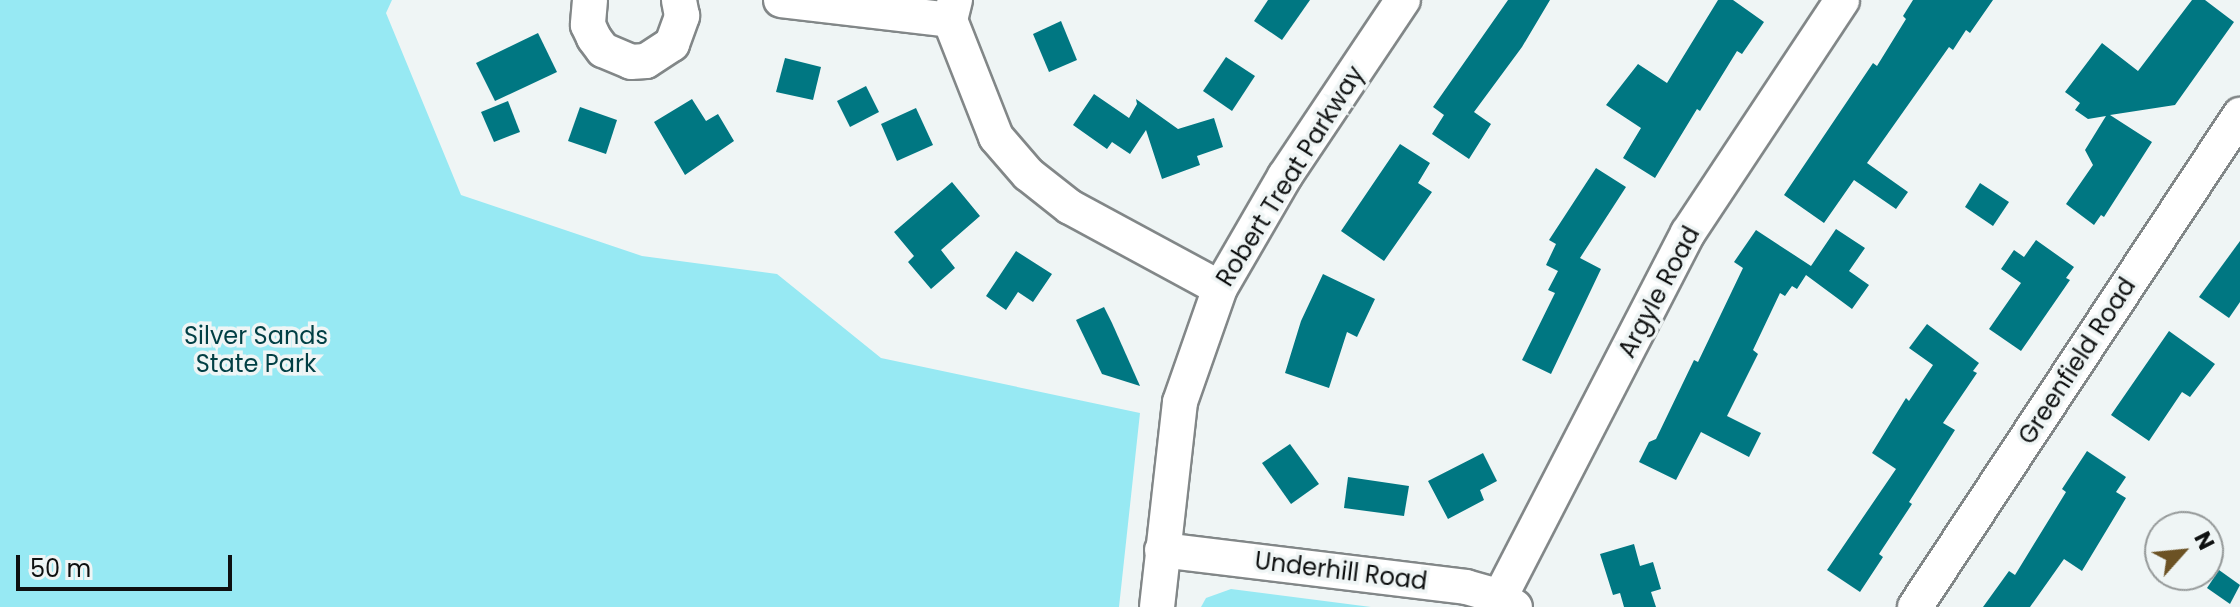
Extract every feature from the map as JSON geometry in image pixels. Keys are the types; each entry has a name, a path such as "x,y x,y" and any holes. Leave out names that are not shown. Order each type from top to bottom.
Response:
{"street":[{"path":"590,0 588,25 594,38 603,50 631,62 646,61 672,44 682,16 679,0"},
{"path":"781,0 953,10 996,137 1028,174 1070,207 1220,288"},
{"name":"Robert Treat Parkway","path":"1157,607 1180,402 1220,288 1285,176 1403,0"},
{"name":"Argyle Road","path":"1508,602 1688,233 1842,0"},
{"name":"Greenfield Road","path":"1915,607 2240,115"},
{"name":"Underhill Road","path":"1162,550 1466,587 1508,602"}],"green space":[{"name":"Silver Sands State Park","path":"0,0 392,0 386,13 461,195 642,256 777,274 881,358 1140,413 1119,607 0,607"},
{"path":"1231,589 1371,607 1201,607 1206,598"}],"building":[{"path":"1268,0 1310,0 1282,40 1254,21"},
{"path":"1508,0 1550,0 1522,47 1474,112 1491,124 1469,159 1432,134 1444,115 1433,107"},
{"path":"1718,0 1733,0 1764,22 1742,54 1737,51 1655,178 1623,158 1641,128 1606,105 1638,64 1667,83"},
{"path":"1913,0 1993,0 1970,33 1966,30 1953,50 1949,47 1867,163 1908,192 1896,209 1854,180 1824,223 1784,195 1873,63 1877,66 1906,19 1903,16"},
{"path":"2192,0 2205,0 2234,22 2175,105 2110,115 2152,142 2104,217 2101,215 2094,225 2066,204 2093,165 2085,150 2106,116 2088,119 2075,110 2080,103 2065,92 2102,43 2138,71"},
{"path":"1061,21 1077,60 1049,72 1033,34"},
{"path":"538,33 557,72 495,101 476,63"},
{"path":"1226,57 1255,76 1232,111 1203,91"},
{"path":"785,58 821,67 813,100 776,92"},
{"path":"866,86 879,112 850,127 837,101"},
{"path":"1094,94 1129,118 1137,104 1136,99 1178,129 1214,118 1223,147 1197,156 1200,165 1162,179 1146,130 1130,154 1112,142 1107,149 1073,125"},
{"path":"692,99 706,121 718,114 734,141 685,175 654,122"},
{"path":"508,101 520,132 494,142 481,112"},
{"path":"580,107 617,120 606,154 568,141"},
{"path":"916,108 933,145 897,161 881,124"},
{"path":"1400,144 1430,163 1418,183 1432,192 1384,261 1341,231"},
{"path":"1596,168 1626,187 1580,258 1601,269 1551,374 1522,360 1555,293 1548,290 1558,271 1546,265 1556,244 1549,240"},
{"path":"952,182 980,216 941,250 955,268 931,289 908,262 914,256 894,232"},
{"path":"1980,183 2009,202 1993,226 1965,207"},
{"path":"1836,229 1865,248 1849,271 1869,285 1852,309 1806,275 1797,289 1792,286 1785,296 1780,293 1753,350 1758,354 1727,416 1761,433 1749,457 1701,432 1676,480 1639,462 1649,442 1656,439 1694,360 1698,362 1743,268 1734,262 1756,230 1811,266"},
{"path":"2036,240 2074,267 2066,278 2070,280 2021,351 1989,329 2021,283 2001,269 2014,250 2024,257"},
{"path":"2240,241 2240,302 2229,318 2199,297"},
{"path":"1016,251 1052,274 1033,302 1018,292 1006,310 986,296"},
{"path":"1323,274 1375,299 1357,337 1347,332 1329,388 1285,373 1301,321"},
{"path":"1104,307 1140,386 1102,374 1076,320"},
{"path":"1927,324 1979,363 1973,371 1977,373 1943,423 1955,430 1909,502 1912,504 1879,554 1883,557 1860,592 1827,570 1896,469 1872,453 1906,398 1909,401 1933,365 1909,348"},
{"path":"2169,331 2215,364 2190,397 2182,392 2149,441 2111,415"},
{"path":"1290,444 1319,484 1291,504 1262,463"},
{"path":"2087,451 2126,477 2116,492 2126,498 2082,571 2064,559 2030,607 1983,607 2009,571 2015,575 2066,492 2062,489"},
{"path":"1483,453 1497,481 1480,490 1484,500 1448,519 1428,481"},
{"path":"1348,477 1409,486 1404,516 1344,508"},
{"path":"1634,544 1640,566 1653,562 1661,589 1651,592 1656,607 1624,607 1620,593 1613,595 1600,554"},
{"path":"2224,574 2240,585 2230,604 2211,591 2224,591"}]}
